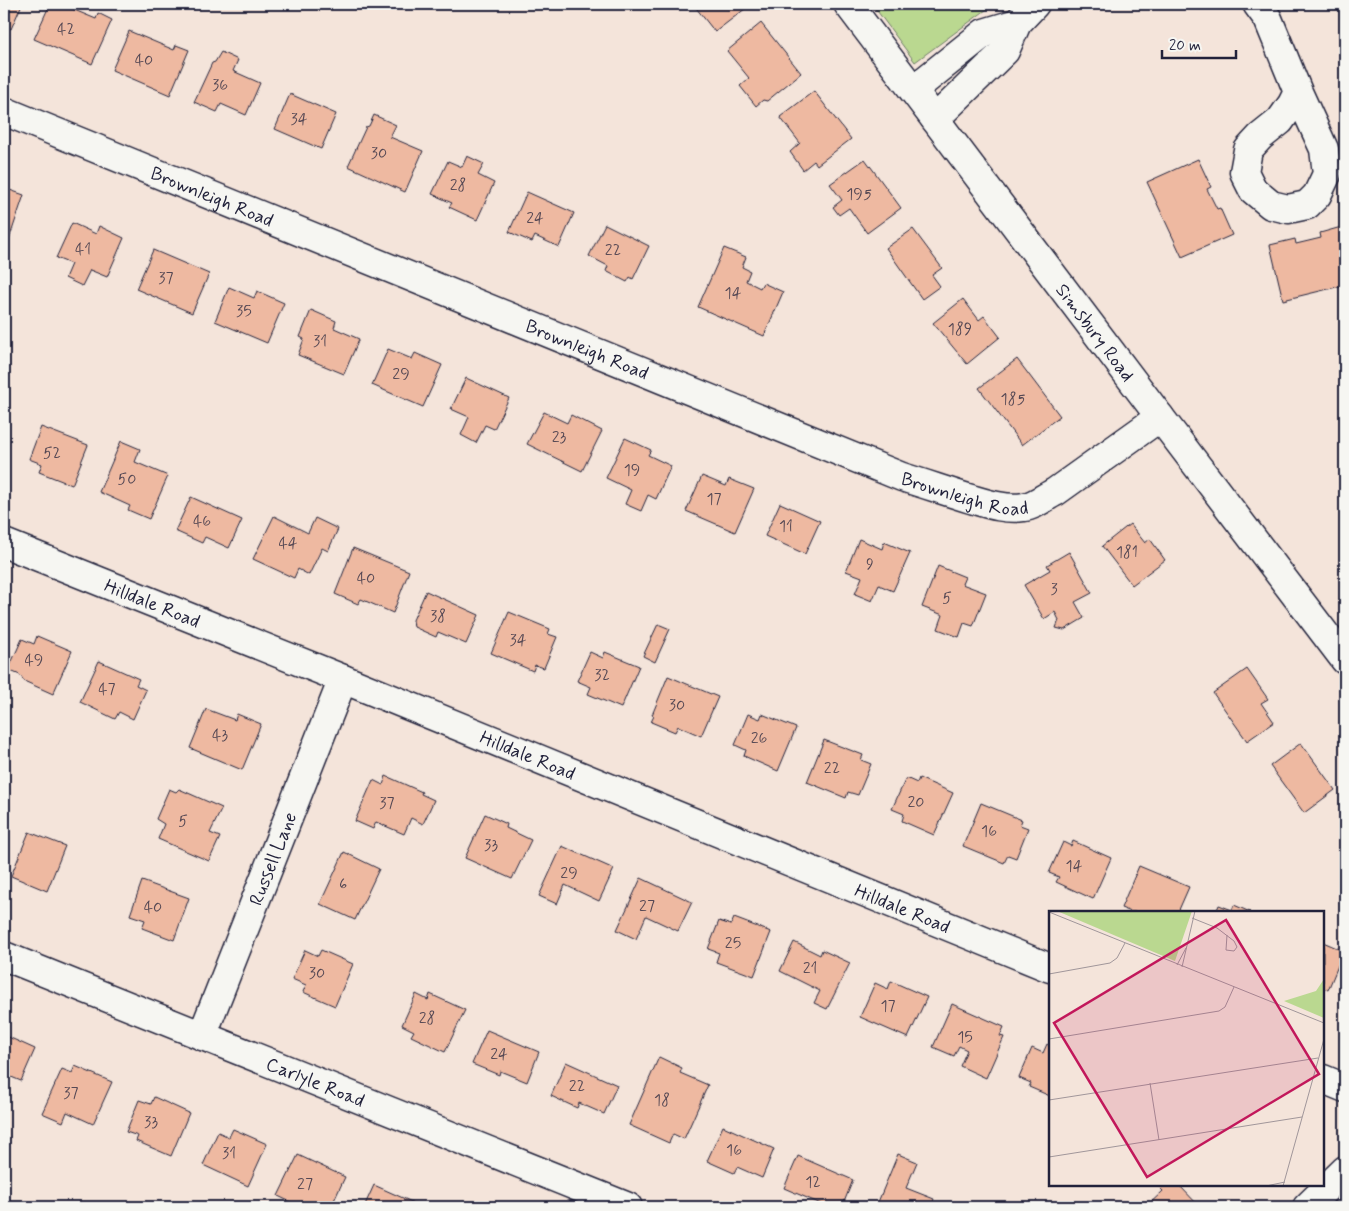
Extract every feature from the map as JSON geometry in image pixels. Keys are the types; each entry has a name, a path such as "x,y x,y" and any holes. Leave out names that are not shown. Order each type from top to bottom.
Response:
{"street":[{"name":"Simsbury Road","path":"848,4 1345,660"},
{"path":"1257,4 1268,19 1298,92"},
{"path":"913,90 984,33 1026,13"},
{"path":"935,119 1004,51 1026,13"},
{"name":"Brownleigh Road","path":"4,111 902,476 950,493 991,504 1025,507 1039,501 1160,417"},
{"name":"Hilldale Road","path":"4,543 343,679 1049,968"},
{"name":"Russell Lane","path":"202,1036 343,679"},
{"name":"Carlyle Road","path":"4,956 628,1207"},
{"path":"1324,1079 1345,1088"},
{"path":"1307,1207 1345,1170"}],"green space":[{"path":"872,4 994,4 915,62"}],"building":[{"path":"4,4 22,4 11,29 4,26"},
{"path":"50,4 60,4 96,19 98,13 112,20 92,64 34,39"},
{"path":"693,4 749,4 750,5 715,32"},
{"path":"761,23 801,73 767,101 763,100 756,106 740,86 749,78 727,51"},
{"path":"129,31 174,50 176,45 189,50 170,95 112,70"},
{"path":"221,52 238,60 233,71 260,83 246,115 221,104 217,112 194,102 212,63 215,62"},
{"path":"814,91 851,139 817,165 814,161 803,170 790,152 800,143 780,117"},
{"path":"290,94 336,114 321,149 275,129"},
{"path":"374,115 396,125 390,137 423,151 405,192 348,166 366,127 369,126"},
{"path":"467,156 484,164 478,175 494,183 477,220 449,207 452,203 432,194 448,161 462,167"},
{"path":"865,159 901,208 867,233 849,208 839,215 833,207 842,200 830,184"},
{"path":"1198,159 1211,187 1207,189 1217,209 1220,208 1232,235 1182,257 1147,182"},
{"path":"4,188 24,195 4,254"},
{"path":"527,192 574,213 559,247 535,236 532,242 509,232"},
{"path":"72,223 96,234 99,226 124,238 107,277 90,270 82,286 65,278 71,264 56,258"},
{"path":"605,224 649,246 633,279 630,277 627,282 606,271 608,266 589,256"},
{"path":"1345,226 1345,285 1283,300 1270,245 1295,239 1296,244 1321,238 1320,233"},
{"path":"913,229 942,268 932,275 940,286 922,299 886,248"},
{"path":"724,248 746,257 742,267 750,271 746,281 760,288 763,283 783,292 764,336 698,307"},
{"path":"153,250 209,274 192,313 136,289"},
{"path":"229,287 254,298 257,291 284,303 267,343 215,321"},
{"path":"963,299 979,320 984,316 1000,337 967,364 933,323"},
{"path":"311,310 336,321 334,328 359,339 344,374 298,355 304,339 300,337"},
{"path":"388,349 412,359 415,353 442,365 423,407 372,385"},
{"path":"1017,359 1060,416 1022,445 979,388"},
{"path":"466,378 509,398 494,429 485,425 476,443 461,435 469,417 451,409"},
{"path":"544,412 567,423 571,415 602,431 582,471 527,444"},
{"path":"41,427 88,445 72,485 39,472 42,464 29,459"},
{"path":"625,438 651,450 648,455 671,466 656,499 648,495 641,511 625,504 631,490 606,478"},
{"path":"121,441 140,449 135,462 168,476 149,519 128,510 130,506 99,492"},
{"path":"702,476 726,486 729,479 754,489 735,532 686,511"},
{"path":"191,497 242,520 229,548 205,537 202,543 175,531"},
{"path":"780,503 820,521 805,554 765,536"},
{"path":"274,516 308,533 315,518 338,529 328,551 322,548 309,575 298,569 294,578 253,559"},
{"path":"1130,524 1145,543 1150,539 1165,560 1132,585 1102,546"},
{"path":"859,539 882,549 884,542 910,553 893,591 879,585 872,601 855,594 862,577 846,571"},
{"path":"353,548 409,571 393,613 361,599 358,604 335,594"},
{"path":"1069,552 1092,593 1075,602 1084,618 1064,630 1056,628 1059,620 1055,612 1044,619 1024,585 1050,570 1047,565"},
{"path":"938,566 965,577 962,584 986,593 973,626 964,623 959,637 938,629 943,615 922,607"},
{"path":"426,591 479,615 466,644 438,632 436,637 414,627 413,620"},
{"path":"509,612 550,629 548,634 557,637 544,668 535,665 533,671 491,653"},
{"path":"658,624 670,629 655,662 643,656"},
{"path":"37,636 72,651 53,694 24,681 20,675 8,670 22,639 34,644"},
{"path":"590,652 603,658 605,652 639,666 621,708 588,694 591,687 577,681"},
{"path":"99,661 139,679 136,685 146,690 133,719 119,712 115,719 80,702"},
{"path":"1247,669 1268,699 1261,703 1274,722 1247,741 1213,693"},
{"path":"668,676 718,697 701,736 678,726 675,732 651,722"},
{"path":"206,709 235,720 237,714 261,724 242,770 190,748"},
{"path":"748,714 760,719 762,714 796,728 778,771 744,756 746,750 735,745"},
{"path":"824,740 863,755 861,760 871,764 858,795 848,792 846,798 807,782"},
{"path":"1301,743 1335,790 1304,813 1270,766"},
{"path":"386,776 422,792 421,794 434,800 423,824 411,818 404,834 376,822 373,829 355,821 373,780 383,785"},
{"path":"906,778 917,783 919,778 953,793 934,835 902,821 904,814 892,809"},
{"path":"169,789 176,792 179,789 222,808 210,833 220,837 209,861 158,839 164,824 156,819"},
{"path":"981,803 1022,820 1020,825 1028,828 1016,858 1008,855 1004,863 963,846"},
{"path":"485,814 507,824 506,828 531,840 512,879 465,858"},
{"path":"29,832 65,846 47,891 11,876"},
{"path":"1073,841 1111,858 1093,899 1056,882 1059,877 1049,873 1063,842 1071,846"},
{"path":"562,846 614,869 599,901 565,885 557,904 539,896"},
{"path":"344,852 379,869 355,920 320,904"},
{"path":"1139,866 1189,887 1178,911 1128,911 1121,908"},
{"path":"641,878 692,902 678,931 646,916 636,939 617,930"},
{"path":"142,881 189,898 174,940 142,928 145,920 130,915"},
{"path":"1219,905 1232,910 1234,905 1248,911 1216,911"},
{"path":"734,918 771,932 754,976 716,962 719,953 708,949 719,921 731,925"},
{"path":"794,942 820,955 822,950 850,963 827,1009 814,1003 820,991 780,971"},
{"path":"1324,942 1344,951 1328,990 1324,988"},
{"path":"305,950 318,956 321,950 353,964 335,1006 303,992 306,985 292,979"},
{"path":"891,981 927,997 908,1038 860,1017 875,983 888,989"},
{"path":"416,994 428,1000 430,994 465,1010 445,1052 411,1036 414,1031 402,1025"},
{"path":"952,1004 1004,1027 1000,1036 1004,1037 986,1078 960,1066 967,1050 959,1046 954,1056 933,1047"},
{"path":"487,1030 539,1052 527,1082 500,1071 499,1075 472,1064"},
{"path":"4,1035 35,1049 21,1081 4,1074"},
{"path":"1047,1044 1049,1045 1049,1096 1029,1087 1031,1083 1019,1078 1032,1048 1043,1053"},
{"path":"659,1057 682,1068 680,1073 708,1085 684,1139 673,1134 669,1143 629,1125"},
{"path":"566,1062 617,1085 604,1114 579,1103 577,1108 551,1096"},
{"path":"75,1066 112,1082 93,1124 67,1112 63,1122 42,1113 62,1069 72,1073"},
{"path":"154,1097 189,1113 171,1156 136,1141 138,1136 126,1132 139,1100 151,1104"},
{"path":"723,1126 774,1149 762,1178 737,1167 734,1173 707,1161"},
{"path":"233,1129 267,1144 248,1186 203,1165 218,1132 229,1137"},
{"path":"898,1154 917,1162 906,1188 934,1199 931,1207 876,1207"},
{"path":"298,1155 345,1177 331,1207 301,1207 278,1196"},
{"path":"798,1156 853,1180 842,1207 828,1207 784,1188"},
{"path":"374,1185 423,1207 364,1207"},
{"path":"1158,1186 1180,1186 1200,1207 1146,1207 1163,1191"}]}
